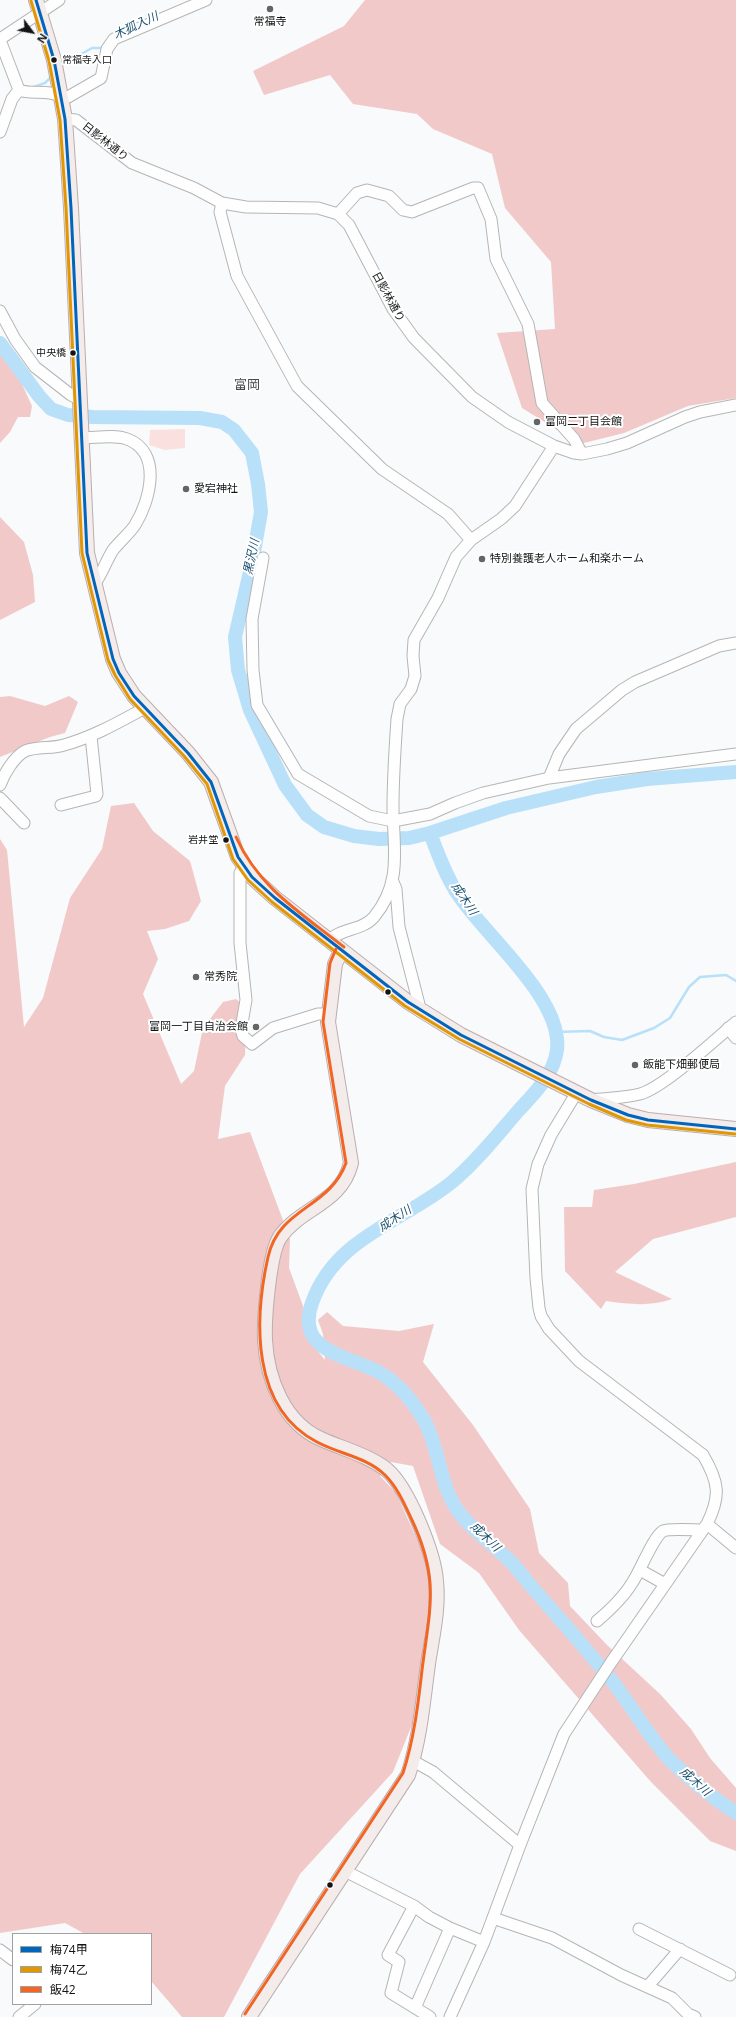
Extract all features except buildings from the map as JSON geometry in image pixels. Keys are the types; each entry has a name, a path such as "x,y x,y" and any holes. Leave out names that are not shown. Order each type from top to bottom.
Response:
{"main road":[{"path":"38,6 54,60 65,119 71,208 86,553 113,659 119,673 134,696 188,753 210,782 218,798 235,849 244,866 263,888 341,951 422,1012 461,1035 591,1100 628,1115 648,1120 736,1129"},
{"path":"249,2017 401,1787 413,1761 437,1598 435,1568 430,1553 411,1506 394,1478 387,1471 363,1456 319,1438 298,1424 284,1406 278,1393 266,1354 266,1314 273,1254 276,1244 287,1230 335,1193 346,1178 351,1163 328,1014 335,964 341,951"}],"street":[{"path":"59,0 38,6 0,40 18,90 26,93 51,93 62,97 76,94 101,78 107,49 114,39 206,0"},
{"path":"0,132 12,99 18,90"},
{"name":"日影林通り","path":"65,119 76,120 132,163 194,188 222,203 246,207 318,208 338,214 349,225 399,320 414,338 472,397 508,422 554,446 574,453 582,454 607,449 626,443 700,412 736,405"},
{"path":"338,214 361,190 382,193 393,199 403,210 412,212 474,188 478,188 491,219 496,259 528,324 542,403 574,439 582,454"},
{"path":"222,203 220,212 237,276 297,386 382,469 448,514 471,540"},
{"path":"0,311 15,339 35,367 79,401"},
{"path":"81,434 120,437 129,440 147,456 150,465 148,490 139,517 129,534 113,551 94,585"},
{"path":"329,941 333,937 362,926 372,919 393,882 395,850 394,826 397,719 400,704 410,689 415,676 413,656 414,640 438,598 456,557 471,540 501,519 515,506 554,446"},
{"path":"264,558 252,619 253,670 257,705 298,774 370,816 394,826 430,814 483,793 549,778 736,754"},
{"path":"549,778 559,754 576,729 622,690 635,682 719,646 736,643"},
{"path":"0,785 14,761 24,752 31,749 64,746 91,736 145,708"},
{"path":"61,805 96,796 98,794 91,736"},
{"path":"0,798 24,823"},
{"path":"244,866 240,872 240,943 246,1000 241,1029 243,1036 252,1044 274,1028 318,1014 328,1014"},
{"path":"393,882 396,889 399,927 422,1012"},
{"path":"591,1100 647,1092 663,1082 732,1025 736,1038"},
{"path":"450,2017 484,1942 520,1845 564,1734 612,1660 705,1527 715,1507 717,1491 713,1473 702,1456 579,1361 549,1329 539,1308 532,1189 538,1164 574,1091"},
{"path":"597,1621 625,1595 640,1570 650,1549 663,1531 670,1529 687,1531 705,1527 736,1548"},
{"path":"640,1570 665,1584"},
{"path":"413,1761 432,1772 520,1845"},
{"path":"345,1870 414,1906 429,1917 450,1928 484,1942"},
{"path":"414,1906 388,1955 399,1962 391,1993 430,2017"},
{"path":"493,1918 552,1938 621,1975 672,1998 688,2014 695,2017"},
{"path":"415,2008 450,1928"},
{"path":"639,1929 730,1975"},
{"path":"648,1986 680,1949"},
{"path":"0,1950 12,1959"},
{"path":"18,2017 34,2005"}],"shaded area":[{"path":"365,0 736,0 736,398 688,406 624,433 580,444 522,408 497,333 555,329 551,262 505,208 492,154 433,129 417,114 353,104 330,75 264,95 253,71 344,26"},
{"path":"0,346 16,371 32,406 30,417 18,417 10,432 0,443"},
{"path":"185,429 185,448 165,450 149,445 150,430"},
{"path":"0,517 24,542 33,575 35,602 0,620"},
{"path":"10,696 45,706 69,696 78,702 65,733 50,737 0,757 0,697"},
{"path":"134,803 153,831 190,861 201,901 189,921 165,929 147,931 158,959 143,994 181,1084 194,1071 203,1028 223,1002 236,999 247,1008 245,1055 225,1086 218,1139 250,1132 290,1239 289,1268 303,1306 309,1340 325,1360 323,1334 318,1320 327,1312 343,1326 399,1331 434,1324 423,1362 473,1425 530,1509 539,1553 568,1583 570,1606 607,1645 660,1694 691,1729 710,1758 736,1788 736,1851 710,1841 651,1782 519,1630 479,1573 440,1544 413,1466 391,1462 380,1476 396,1493 425,1557 431,1589 413,1722 393,1772 300,1874 224,2017 182,2017 152,1982 152,1933 83,1933 65,1923 0,1933 0,839 7,850 24,1027 43,998 70,898 102,849 111,806"},
{"path":"736,1162 736,1217 653,1239 615,1272 672,1299 664,1302 647,1304 606,1301 601,1309 565,1271 564,1207 592,1207 594,1190 634,1184"}],"waterway":[{"name":"木狐入川","path":"60,66 92,48 101,48 104,45"},
{"name":"木狐入川","path":"31,88 45,83 50,78"},
{"name":"黒沢川","path":"0,343 39,396 51,409 68,415 93,417 200,418 222,422 234,430 252,453 258,484 261,512 252,563 235,637 238,670 250,710 285,785 307,815 324,827 354,836 379,839 409,838 430,833 506,808 596,787 647,779 736,772"},
{"name":"成木川","path":"430,833 445,871 457,893 469,910 519,968 548,1009 556,1030 557,1050 555,1059 543,1083 487,1147 461,1174 433,1196 353,1246 337,1262 323,1280 312,1303 309,1320 311,1334 319,1344 331,1352 373,1369 385,1376 407,1396 424,1420 429,1431 443,1478 452,1501 458,1511 476,1531 513,1564 582,1645 619,1691 654,1741 670,1760 702,1788 736,1813"},
{"path":"555,1032 590,1031 604,1037 622,1040 654,1028 670,1018 689,987 700,977 726,975 736,981"}],"transit line":[{"name":"梅74甲","path":"36,0 54,60 65,119 71,208 87,553 113,659 119,673 134,696 188,753 211,782 238,857 252,877 275,898 408,1002 461,1035 591,1100 628,1115 648,1120 736,1129"},
{"name":"梅74乙","path":"31,1 49,61 60,120 66,208 82,553 108,660 115,675 130,699 184,756 207,784 233,859 248,880 272,902 405,1006 459,1039 589,1104 626,1120 647,1125 735,1134"},
{"name":"飯42","path":"236,837 245,855 269,885 297,911 344,947"},
{"name":"飯42","path":"245,2014 403,1773 415,1722 430,1610 429,1576 426,1559 420,1539 397,1490 385,1475 370,1464 317,1442 295,1427 280,1408 269,1385 262,1360 260,1308 268,1257 274,1240 282,1228 293,1217 328,1190 338,1178 346,1163 323,1022 330,963 336,949"}],"place":[{"name":"常福寺","path":"270,9"},
{"name":"常福寺入口","path":"54,60"},
{"name":"中央橋","path":"73,353"},
{"name":"富岡二丁目会館","path":"537,422"},
{"name":"愛宕神社","path":"186,489"},
{"name":"特別養護老人ホーム和楽ホーム","path":"482,559"},
{"name":"岩井堂","path":"226,840"},
{"name":"常秀院","path":"196,977"},
{"name":"富岡一丁目自治会館","path":"256,1027"},
{"name":"飯能下畑郵便局","path":"635,1065"}],"district":[{"name":"富岡","path":"247,385"}]}
